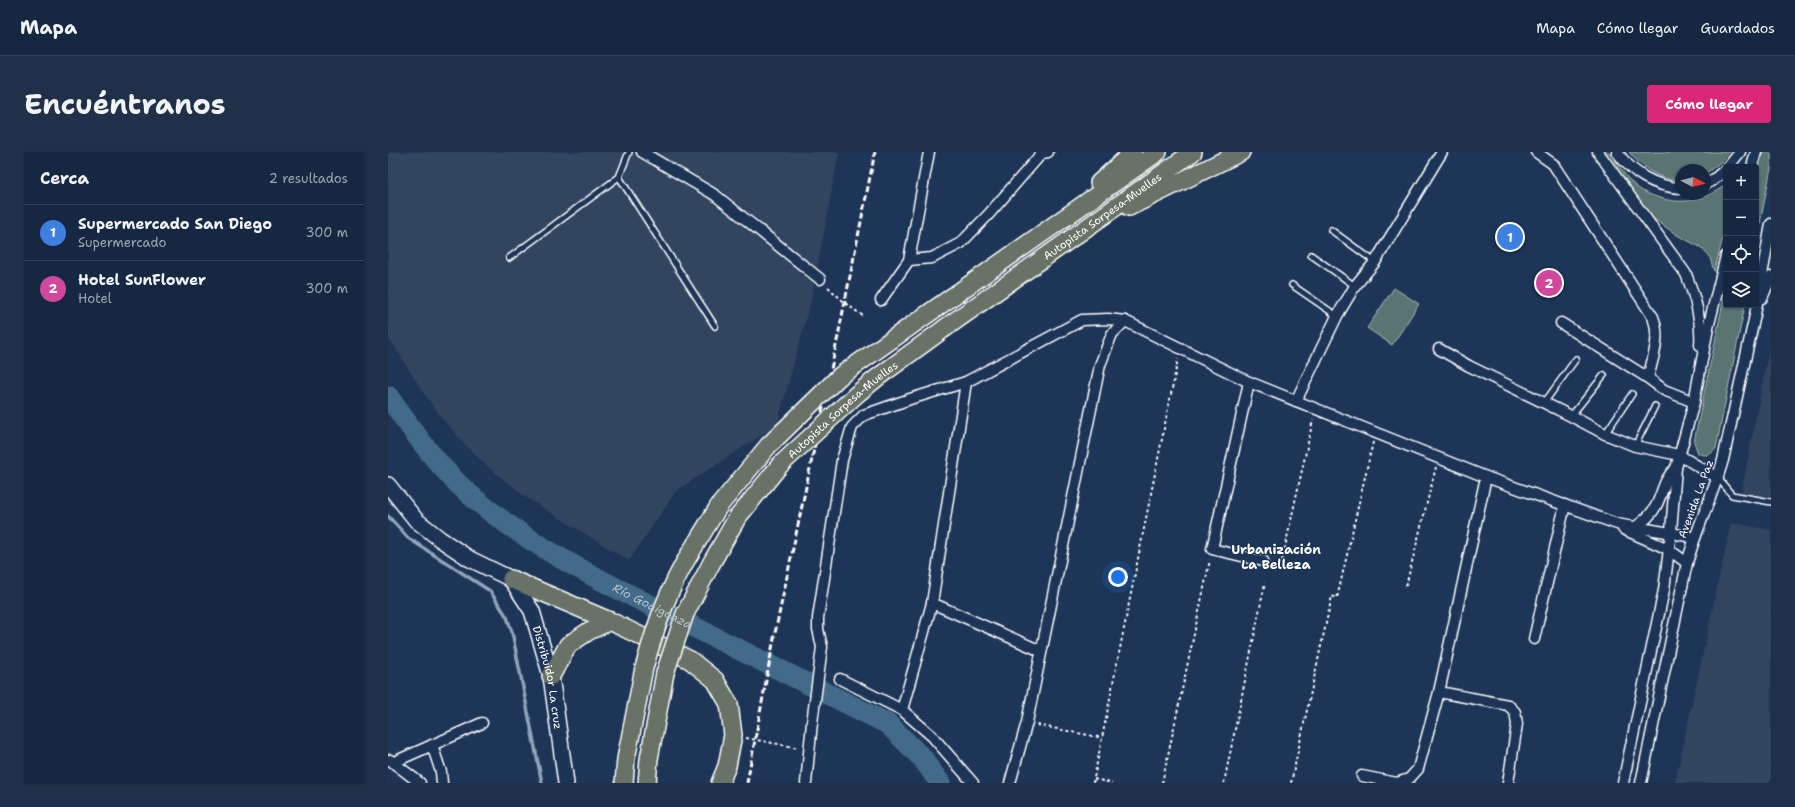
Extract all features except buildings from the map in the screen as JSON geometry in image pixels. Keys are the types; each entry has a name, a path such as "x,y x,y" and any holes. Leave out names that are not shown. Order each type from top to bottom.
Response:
{"main road":[{"path":"1038,238 1133,152"},
{"name":"Autopista Sorpesa-Muelles","path":"624,783 626,759 644,668 655,629 676,575 719,506 768,446 840,376 1038,238 1158,152"},
{"name":"Autopista Sorpesa-Muelles","path":"650,779 649,759 665,673 685,614 737,518 780,465 851,399 878,377 1078,232 1193,152"},
{"path":"1078,232 1241,152"},
{"path":"388,485 416,520 440,539 470,559 511,579 610,621 690,660 715,680 729,704 733,735 727,766 720,783"},
{"name":"Distribuidor La cruz","path":"511,579 532,611 551,676 566,783"},
{"path":"551,676 568,645 589,631 610,621"}],"street":[{"path":"642,152 715,195 820,279"},
{"path":"881,300 909,260 929,152"},
{"path":"909,260 932,258 961,243 1044,152"},
{"path":"1296,401 1337,316 1356,286 1374,262 1442,152"},
{"path":"1536,152 1553,164 1653,317 1657,328 1657,342 1648,378"},
{"path":"1598,152 1686,274 1695,297 1701,337 1698,383"},
{"path":"1617,152 1632,169 1651,181 1675,188"},
{"path":"1730,164 1740,152"},
{"path":"1753,164 1756,152"},
{"path":"1711,181 1723,172"},
{"name":"Avenida La Paz","path":"1641,783 1687,562 1694,538 1718,478 1755,315 1771,224"},
{"name":"Avenida La Paz","path":"1623,783 1664,590 1671,532 1676,468 1694,402 1710,321 1723,268"},
{"path":"1755,315 1770,283"},
{"path":"806,783 822,647 818,629 818,618 842,460 852,427 864,416 910,399 966,382 1082,320 1108,319 1125,321 1249,382 1486,477 1617,524 1634,528 1671,532 1694,538"},
{"path":"1010,783 1027,722 1100,365 1112,334 1125,321"},
{"path":"1561,323 1648,378 1664,390 1694,402"},
{"path":"1440,349 1469,366 1571,416 1604,434 1635,446 1679,455 1718,478"},
{"path":"902,710 932,603 966,382"},
{"path":"1249,382 1212,549 1263,561"},
{"path":"1634,528 1643,522 1655,506 1666,479 1676,468"},
{"path":"1362,776 1397,783 1409,779 1418,769 1439,692 1486,477"},
{"path":"1534,638 1566,505"},
{"path":"1617,524 1624,531 1668,549 1687,562"},
{"path":"932,603 1041,651"},
{"path":"840,679 902,710 932,736 973,783"},
{"path":"1439,692 1508,705 1515,712 1517,724 1508,783"},
{"path":"391,761 432,746 482,723"},
{"path":"432,746 441,772 442,783"},
{"path":"391,761 420,783"}],"lane":[{"path":"509,258 619,177 629,152"},
{"path":"619,177 715,326"},
{"path":"1330,230 1374,262"},
{"path":"1311,255 1356,286"},
{"path":"1292,286 1337,316"},
{"path":"1544,403 1576,359"},
{"path":"1571,416 1604,375"},
{"path":"1604,434 1632,394"},
{"path":"1635,446 1655,406"},
{"path":"1718,478 1732,495 1771,502"}],"path":[{"path":"820,279 845,303 863,316"},
{"path":"1093,783 1181,348"},
{"path":"1282,561 1316,409"},
{"path":"1291,783 1332,596 1338,598 1369,455 1376,433"},
{"path":"1406,586 1439,458"},
{"path":"1162,783 1212,549"},
{"path":"1224,783 1265,583"},
{"path":"1027,722 1103,738"},
{"path":"733,735 809,750"},
{"path":"1094,780 1112,783"}],"shaded area":[{"path":"388,152 839,152 811,300 777,425 676,491 629,561 527,498 487,466 465,445 441,417 423,392 388,336"},
{"path":"1771,339 1771,499 1741,494"},
{"path":"1731,523 1771,530 1771,783 1675,783"}],"green space":[{"path":"1600,152 1609,152 1626,176 1640,189 1667,200 1711,200 1711,194 1723,187 1723,238 1714,271 1710,258 1702,248 1677,235 1650,216"},
{"path":"1629,152 1730,152 1722,161 1711,169 1711,164 1675,164 1675,179 1659,176 1645,168"},
{"path":"1763,152 1771,152 1771,168 1759,228 1759,200 1759,167"},
{"path":"1394,288 1419,304 1392,345 1367,328"},
{"path":"1723,302 1723,308 1744,308 1716,448 1710,454 1703,455 1698,453 1694,442"}],"waterway":[{"name":"Río Goaigoaza","path":"388,396 426,448 446,472 469,494 518,531 543,548 597,578 888,724 923,759 940,783"},
{"path":"388,516 408,538 490,591 507,617 512,632 542,783"}],"railway":[{"path":"747,783 774,638 838,336 875,152"}],"place":[{"name":"Supermercado San Diego","path":"1510,237"},
{"name":"Hotel SunFlower","path":"1549,283"}],"district":[{"name":"Urbanización La Belleza","path":"1276,556"}]}
